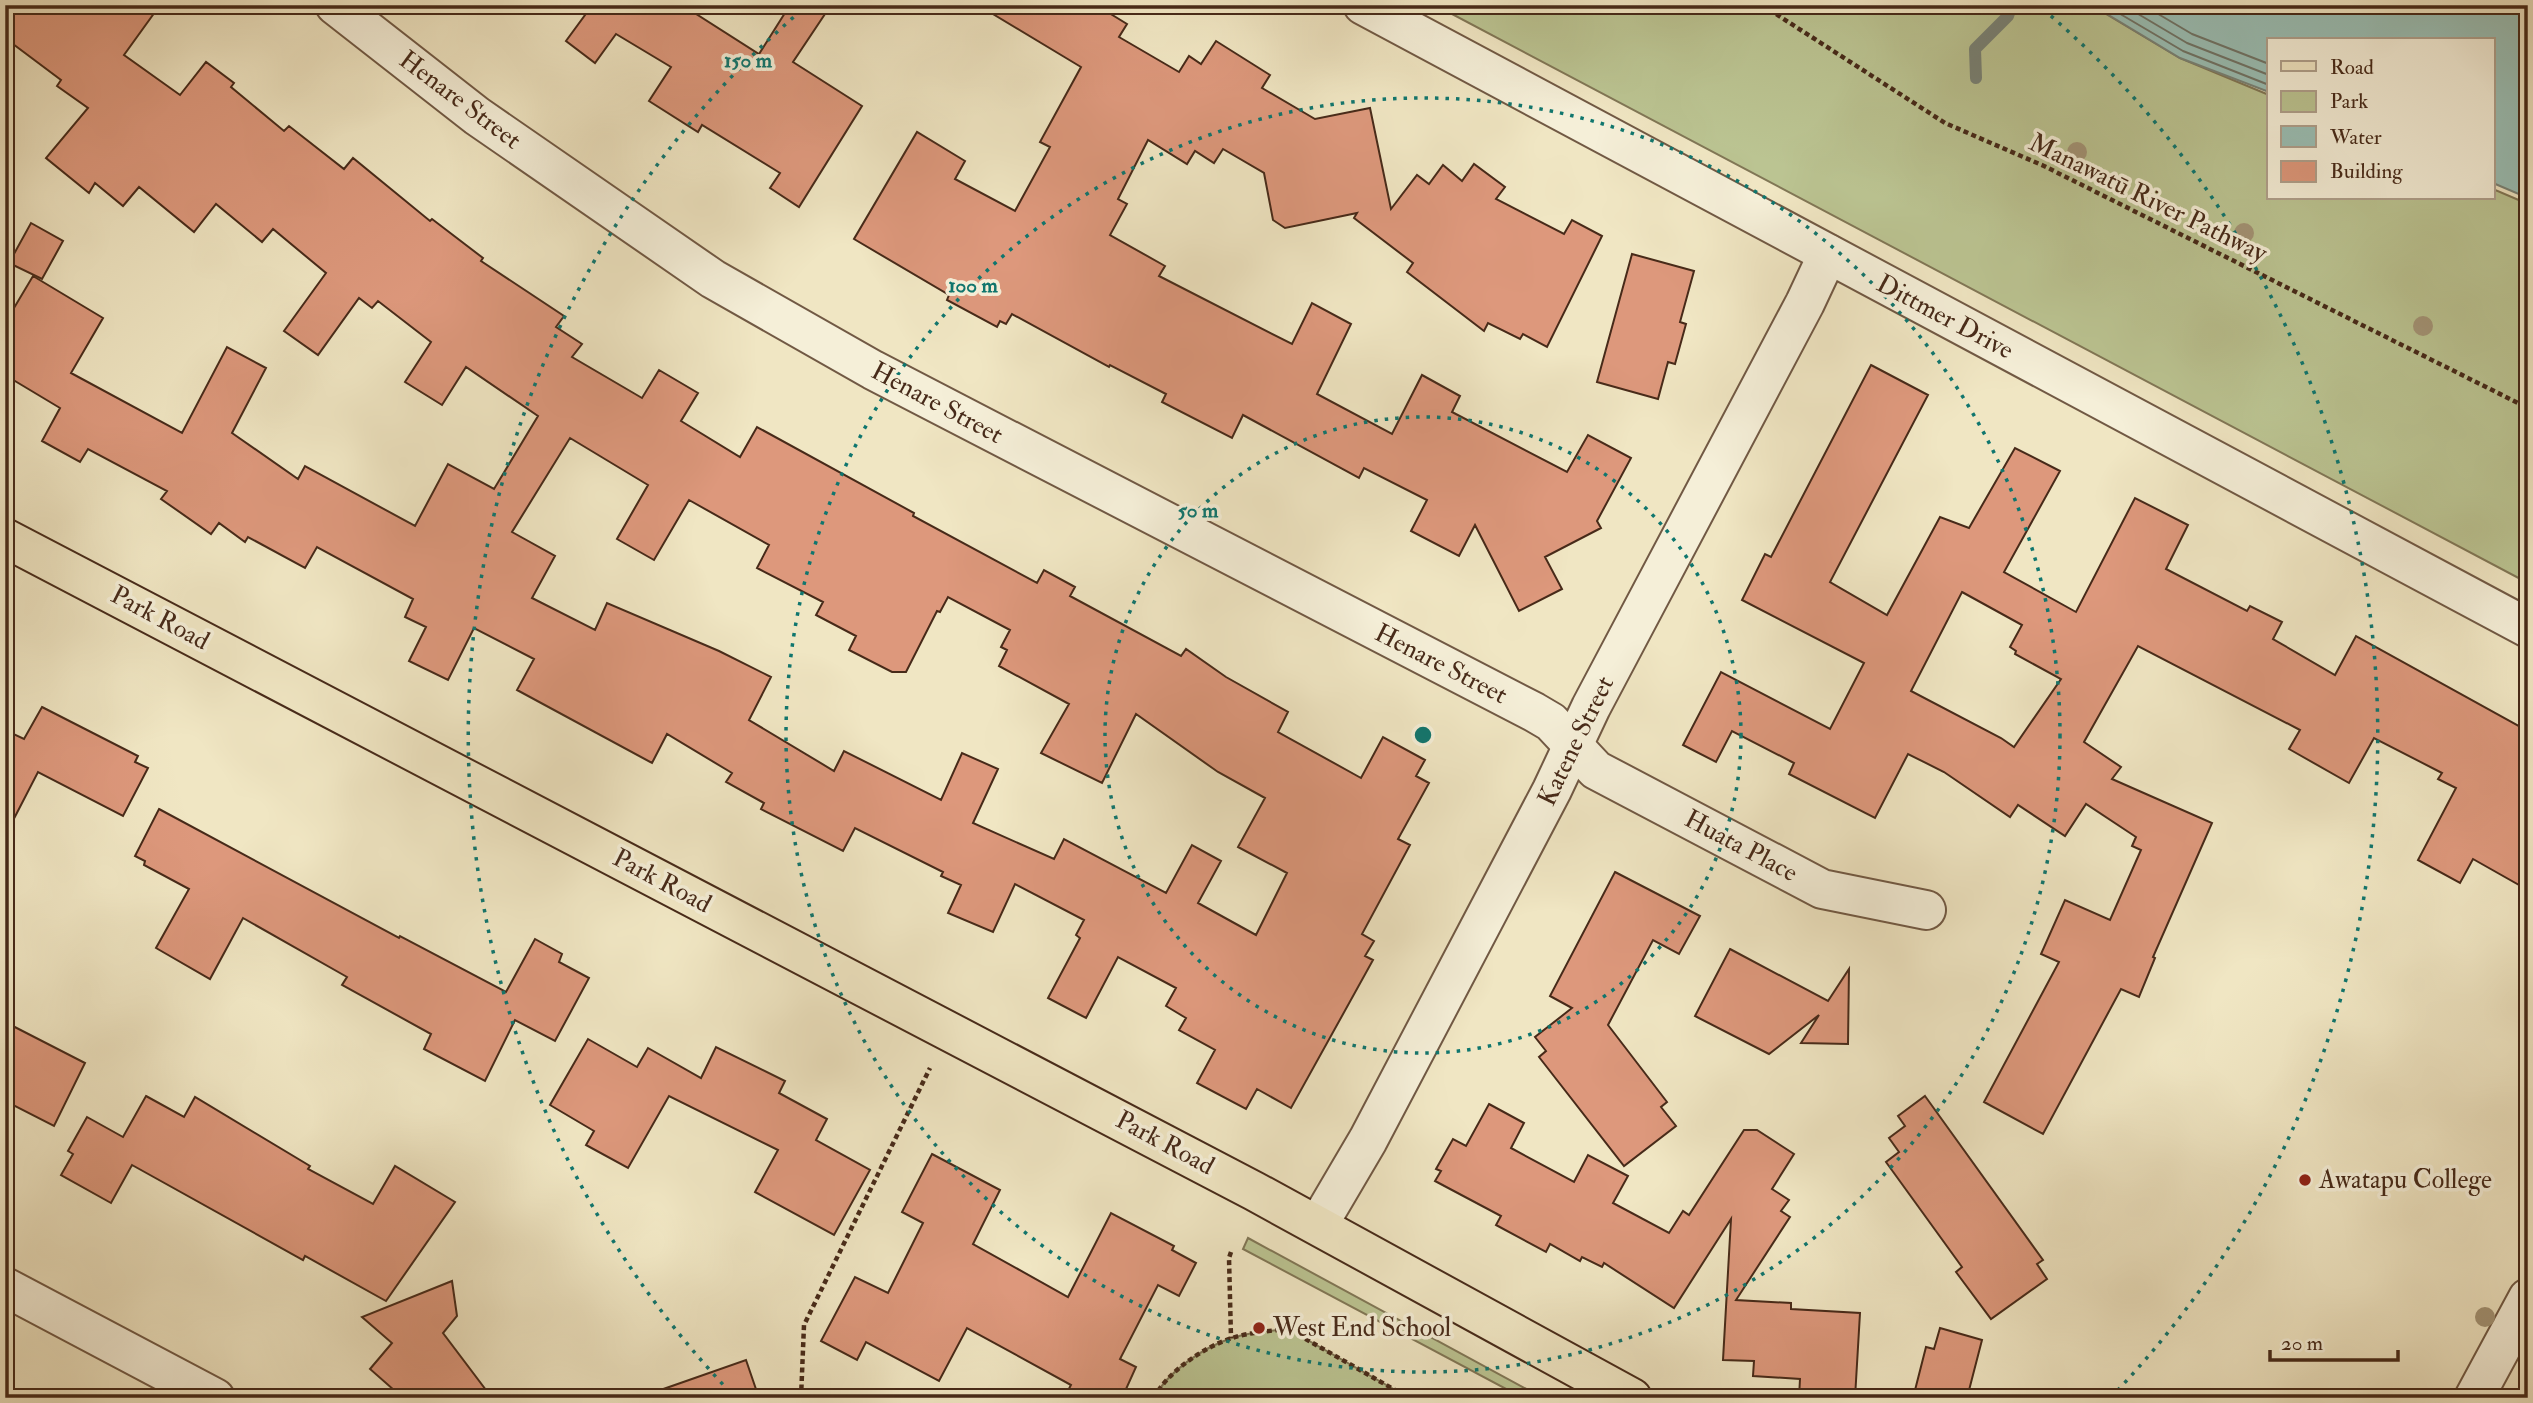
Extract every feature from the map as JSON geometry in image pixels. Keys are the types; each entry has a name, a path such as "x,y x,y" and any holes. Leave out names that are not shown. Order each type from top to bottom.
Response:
{"main road":[{"name":"Park Road","path":"5,538 1318,1225 1632,1398"}],"street":[{"name":"Henare Street","path":"335,5 477,116 713,279 873,370 1542,717 1551,722 1572,746"},
{"name":"Dittmer Drive","path":"1363,5 2528,628"},
{"name":"Katene Street","path":"1318,1225 1374,1128 1552,790 1572,746 1805,303 1828,254"},
{"name":"Huata Place","path":"1572,746 1595,769 1822,888 1926,910"},
{"path":"5,1287 215,1398"},
{"path":"2474,1398 2528,1298"}],"path":[{"name":"Manawatū River Pathway","path":"1762,5 1945,123 2044,166 2528,408"},
{"path":"802,1398 804,1325 949,1030"},
{"path":"1231,1252 1231,1338"},
{"path":"1154,1398 1158,1390 1184,1363 1231,1338 1292,1328 1304,1338 1409,1398"}],"green space":[{"path":"1435,5 2091,5 2180,58 2267,94 2267,200 2494,200 2494,189 2528,204 2528,583"},
{"path":"1248,1238 1543,1398 1523,1398 1243,1249"},
{"path":"1292,1328 1304,1338 1409,1398 1154,1398 1177,1370 1221,1342 1254,1333"}],"water":[{"path":"2092,5 2528,5 2528,198 2494,183 2494,38 2267,38 2267,91 2180,58"}],"building":[{"path":"5,5 160,5 124,55 180,95 206,62 234,83 231,87 284,131 289,126 344,169 353,158 430,221 432,219 483,258 481,261 564,316 556,327 582,344 572,357 642,398 659,370 698,393 681,421 740,457 757,427 1037,583 1044,570 1075,587 1070,596 1181,656 1186,649 1226,677 1288,712 1278,732 1361,778 1383,737 1425,760 1416,776 1429,783 1398,839 1410,845 1362,934 1374,941 1365,956 1373,960 1291,1108 1257,1089 1246,1109 1197,1083 1215,1050 1179,1030 1186,1018 1166,1006 1176,988 1118,957 1086,1018 1048,998 1080,938 1076,935 1084,920 1015,884 993,932 948,913 961,885 941,876 943,872 855,828 843,851 761,809 764,803 726,782 732,773 667,734 652,763 517,690 534,659 474,628 448,680 409,661 426,627 405,617 413,599 317,547 305,568 248,537 245,542 219,523 211,534 161,499 167,491 88,449 80,462 42,441 60,408 5,375 5,323 33,276 103,318 71,373 182,433 227,347 266,368 232,433 298,479 305,466 415,526 448,464 494,489 538,416 466,367 442,405 405,382 431,342 378,301 372,308 359,298 318,355 284,331 326,273 273,229 262,242 216,204 194,232 139,187 123,206 95,183 89,193 46,158 88,108 57,86 61,80 5,38","holes":["570,438 648,485 617,539 654,560 689,500 769,545 757,568 823,602 816,615 856,636 849,650 892,672 906,672 937,611 940,612 948,597 1010,630 1001,647 1007,650 999,666 1069,704 1041,753 1102,783 1136,714 1218,772 1265,798 1238,847 1287,873 1256,935 1198,903 1221,861 1192,845 1166,893 1064,839 1054,859 973,823 998,769 962,753 941,800 844,751 834,771 749,720 771,677 719,651 607,603 595,630 532,598 555,556 512,532"]},
{"path":"569,5 682,5 759,54 790,5 831,5 793,62 862,106 799,207 770,188 780,173 702,125 698,132 649,101 671,67 616,34 595,63 566,41 585,15"},
{"path":"978,5 1096,5 1127,24 1119,37 1179,72 1189,56 1201,64 1216,41 1270,75 1262,88 1315,119 1370,108 1391,209 1417,175 1429,184 1443,165 1462,181 1474,164 1505,187 1496,199 1564,234 1572,220 1602,236 1547,347 1523,334 1520,339 1488,323 1484,331 1407,272 1413,263 1354,218 1357,213 1285,228 1273,220 1264,173 1223,149 1214,163 1195,151 1187,164 1148,140 1118,199 1127,204 1110,235 1165,266 1159,276 1292,344 1312,303 1351,324 1317,394 1392,434 1422,375 1460,396 1452,412 1567,472 1588,435 1631,458 1597,521 1601,528 1545,557 1562,589 1519,611 1475,525 1459,556 1411,531 1427,500 1364,468 1359,478 1243,415 1232,438 1162,402 1166,394 1110,365 1109,367 1012,314 1006,324 1000,321 997,327 947,300 949,295 854,239 917,132 965,161 955,179 1015,211 1050,147 1040,142 1081,67"},
{"path":"31,223 63,241 42,279 9,263"},
{"path":"1632,254 1694,271 1680,322 1686,324 1675,364 1668,362 1658,399 1597,382"},
{"path":"1871,365 1928,395 1830,582 1887,615 1940,517 1969,528 2015,448 2060,471 2004,572 2076,612 2135,498 2188,525 2166,569 2247,611 2250,606 2282,622 2273,639 2335,675 2356,636 2528,731 2528,890 2473,859 2460,883 2418,860 2456,788 2438,779 2442,773 2374,738 2349,783 2289,749 2300,730 2138,646 2084,742 2121,767 2112,779 2212,823 2153,957 2155,958 2139,997 2121,989 2043,1134 1984,1102 2059,962 2041,954 2065,900 2110,920 2141,850 2132,846 2136,837 2086,804 2065,836 2018,805 2010,817 1944,772 1908,754 1875,818 1789,774 1794,763 1732,731 1716,762 1683,745 1721,672 1830,729 1864,663 1742,600 1765,554 1771,557","holes":["1962,592 2022,625 2010,647 2016,651 2015,654 2061,679 2014,747 1911,691"]},
{"path":"42,707 138,756 135,762 148,768 123,816 38,772 5,836 5,730 24,739"},
{"path":"159,809 399,938 400,936 506,992 535,939 562,954 559,962 589,978 555,1041 515,1020 485,1081 424,1049 431,1034 342,985 347,977 243,918 210,979 156,948 189,889 144,865 145,861 135,856"},
{"path":"1615,872 1700,916 1679,954 1653,940 1608,1025 1667,1102 1661,1107 1676,1126 1624,1166 1539,1057 1546,1051 1535,1037 1572,1008 1550,996"},
{"path":"1730,949 1828,1001 1849,969 1848,1044 1801,1043 1819,1015 1769,1054 1695,1016"},
{"path":"5,1022 85,1063 54,1126 5,1101"},
{"path":"588,1039 637,1067 648,1048 701,1078 716,1047 785,1081 779,1093 827,1119 816,1140 870,1170 834,1235 755,1192 778,1150 669,1096 628,1168 586,1145 594,1131 550,1105"},
{"path":"146,1096 184,1117 195,1097 310,1166 308,1169 373,1204 395,1166 455,1202 386,1301 305,1256 303,1260 132,1165 111,1203 61,1175 73,1154 68,1151 87,1117 123,1137"},
{"path":"1925,1096 2043,1260 2037,1264 2047,1279 1991,1319 1956,1272 1962,1267 1886,1162 1899,1152 1889,1138 1905,1126 1898,1116"},
{"path":"1489,1104 1524,1123 1511,1148 1574,1182 1588,1155 1628,1176 1613,1203 1669,1233 1683,1211 1689,1215 1744,1130 1757,1130 1794,1154 1772,1189 1789,1200 1781,1211 1790,1217 1736,1300 1791,1303 1791,1309 1860,1313 1855,1398 1799,1398 1800,1379 1753,1376 1754,1361 1723,1360 1731,1219 1674,1308 1604,1263 1602,1267 1582,1257 1580,1261 1550,1244 1546,1252 1496,1225 1501,1216 1435,1181 1441,1171 1436,1169 1453,1139 1466,1146"},
{"path":"932,1154 1000,1190 973,1244 1068,1297 1111,1213 1174,1246 1172,1250 1196,1263 1179,1296 1158,1285 1120,1359 1136,1367 1122,1398 1064,1398 1071,1385 967,1328 939,1381 866,1342 857,1360 821,1341 855,1277 888,1293 923,1223 902,1212"},
{"path":"452,1281 457,1316 443,1333 492,1398 403,1398 370,1369 392,1343 362,1317"},
{"path":"1940,1328 1982,1340 1967,1398 1913,1398 1926,1347 1934,1349"},
{"path":"746,1360 759,1398 653,1398 652,1393"}],"waterway":[{"path":"1976,78 1975,49 2008,16 2012,5"}],"place":[{"name":"Awatapu College","path":"2305,1180"},
{"name":"West End School","path":"1259,1328"}]}
